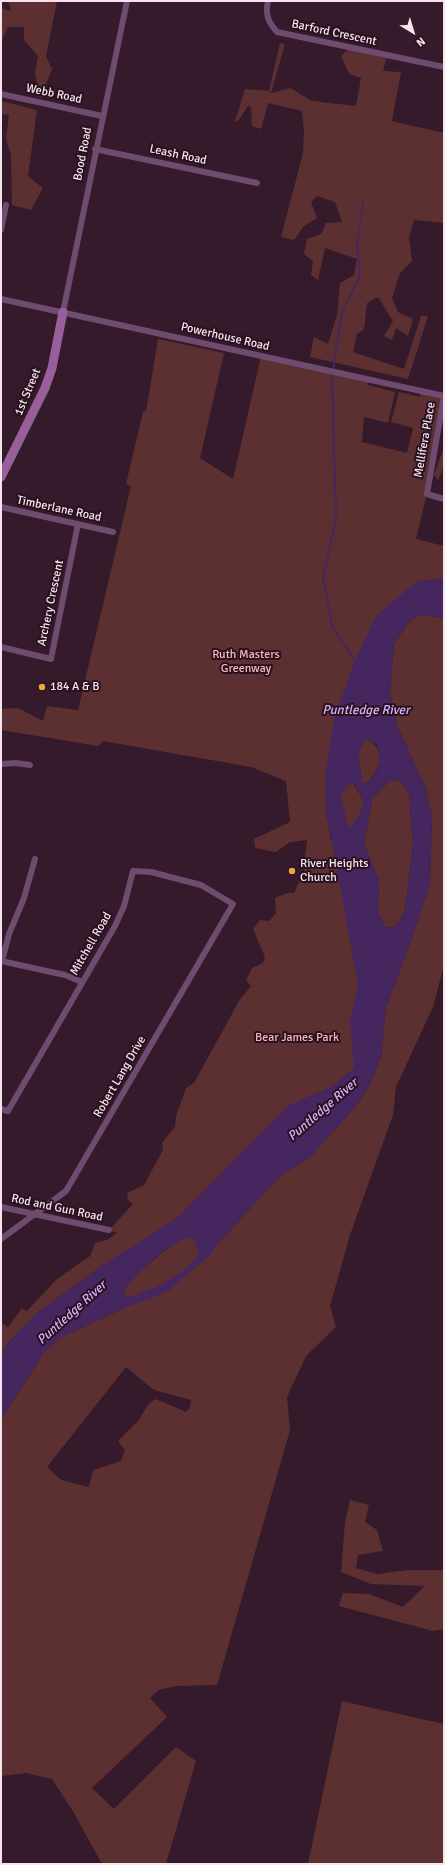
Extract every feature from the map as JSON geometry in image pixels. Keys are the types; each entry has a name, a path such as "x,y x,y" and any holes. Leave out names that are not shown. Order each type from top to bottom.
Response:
{"street":[{"name":"Bood Road","path":"63,312 95,150 127,1"},
{"name":"Barford Crescent","path":"268,1 266,10 269,23 277,32 444,67"},
{"name":"Webb Road","path":"1,94 102,116"},
{"name":"Leash Road","path":"95,150 257,183"},
{"path":"1,230 6,205"},
{"name":"Powerhouse Road","path":"1,299 444,396"},
{"name":"1st Street","path":"1,477 45,388 52,368 63,312"},
{"name":"Mellifera Place","path":"444,396 427,494 444,499"},
{"name":"Timberlane Road","path":"1,507 113,532"},
{"name":"Archery Crescent","path":"1,647 51,659 78,524"},
{"path":"1,764 16,763 30,765"},
{"path":"35,859 24,898 9,934 1,961 65,975 82,982"},
{"name":"Mitchell Road","path":"1,1109 8,1111 118,919 124,906 133,871 151,872 201,885 233,904"},
{"name":"Robert Lang Drive","path":"1,1239 66,1191 233,904"},
{"name":"Rod and Gun Road","path":"1,1207 109,1230"}],"green space":[{"path":"8,1 57,1 46,56 52,69 41,97 36,96 37,82 35,74 38,56 24,40 24,27 8,27 1,42 1,8 11,11"},
{"path":"280,43 285,44 271,93 290,88 312,101 356,106 361,78 349,74 341,56 348,49 386,58 383,71 401,72 392,121 444,133 444,223 414,220 409,237 412,261 400,273 392,298 398,312 413,319 408,336 396,328 392,340 384,336 393,321 378,297 367,303 364,329 357,334 353,352 404,369 421,316 428,316 408,379 310,357 314,337 328,344 337,315 340,283 354,275 357,259 325,248 318,280 311,275 313,261 304,254 307,239 321,234 326,223 342,222 335,202 317,196 311,202 317,218 304,226 294,240 281,237 303,153 304,132 302,111 268,103 261,129 252,126 251,107 248,106 238,121 235,121 245,89 269,91"},
{"path":"1,101 37,110 28,176 43,188 31,210 12,205 11,155 6,139 9,115 1,114"},
{"path":"158,339 224,353 200,458 233,479 261,356 368,380 368,385 395,392 388,423 364,417 362,442 407,453 413,428 391,422 399,392 420,397 421,391 444,396 427,494 416,539 444,546 444,578 416,582 326,775 326,809 331,840 338,844 367,973 361,1059 352,1078 148,1241 103,1265 37,1313 10,1341 1,1353 1,1322 8,1327 22,1308 27,1311 57,1279 90,1256 95,1243 107,1240 117,1233 109,1230 133,1204 128,1200 127,1193 144,1185 163,1150 162,1143 175,1127 176,1116 186,1088 194,1083 239,1001 251,986 246,980 252,968 263,963 265,957 253,929 260,920 269,921 276,913 275,898 287,893 294,893 308,862 305,856 307,840 290,842 276,852 255,848 254,839 290,822 286,781 251,767 103,741 98,746 1,730 1,709 18,708 43,721 47,706 78,710 131,486 126,484 143,412 146,411"},
{"path":"444,447 444,466 438,480 434,475"},
{"path":"419,615 444,618 444,965 433,1007 396,1087 393,1115 350,1235 330,1306 336,1327 306,1356 287,1397 290,1430 217,1685 176,1686 159,1690 150,1698 167,1717 92,1788 114,1809 176,1747 196,1761 166,1864 102,1864 74,1813 52,1779 26,1773 1,1776 1,1420 44,1352 59,1338 125,1308 127,1298 123,1292 135,1275 173,1244 187,1237 223,1238 279,1177 310,1157 355,1107 370,1084 381,1056 386,1007 413,935 430,883 432,817 426,789 397,725 390,693 394,644 407,624","holes":["126,1367 154,1390 191,1400 190,1408 186,1412 156,1399 149,1403 139,1420 118,1441 125,1450 121,1461 93,1470 89,1487 61,1480 47,1467"]},
{"path":"369,739 378,750 380,762 375,773 366,784 362,781 358,753 364,741"},
{"path":"400,780 409,793 413,845 405,910 398,924 391,928 384,926 378,912 379,880 364,845 372,799 389,781"},
{"path":"353,783 364,801 360,814 349,830 340,796 348,785"},
{"path":"350,1500 369,1505 365,1522 377,1530 383,1551 358,1555 356,1568 377,1574 408,1570 444,1570 444,1629 433,1631 339,1606 343,1593 369,1594 403,1607 425,1586 371,1584 341,1572 345,1522"},
{"path":"342,1701 444,1724 444,1864 308,1864"}],"water":[{"name":"Puntledge River","path":"444,578 444,618 419,615 407,624 394,644 390,693 397,725 426,789 432,817 430,883 413,935 386,1007 381,1056 370,1084 355,1107 310,1157 279,1177 223,1238 209,1256 167,1292 125,1308 59,1338 44,1352 1,1420 1,1354 10,1341 37,1313 103,1265 177,1218 289,1105 333,1086 354,1068 350,1020 358,985 326,809 325,775 334,718 355,661 376,616 416,582","holes":["369,739 377,745 379,758 379,767 375,775 366,784 362,781 358,753 364,741","400,780 409,793 413,845 405,910 398,924 391,928 384,926 378,912 379,880 364,845 372,799 389,781","354,783 364,801 360,814 349,829 340,796 348,785","187,1237 194,1239 199,1254 176,1276 147,1291 127,1298 123,1292 136,1276 160,1254"]}],"waterway":[{"path":"355,661 333,628 323,579 336,518 332,376 342,313 360,275 357,245 363,203"}],"place":[{"name":"184 A & B","path":"42,687"},
{"name":"River Heights Church","path":"292,871"}],"park label":[{"name":"Ruth Masters Greenway","path":"246,662"},
{"name":"Bear James Park","path":"297,1038"}]}
